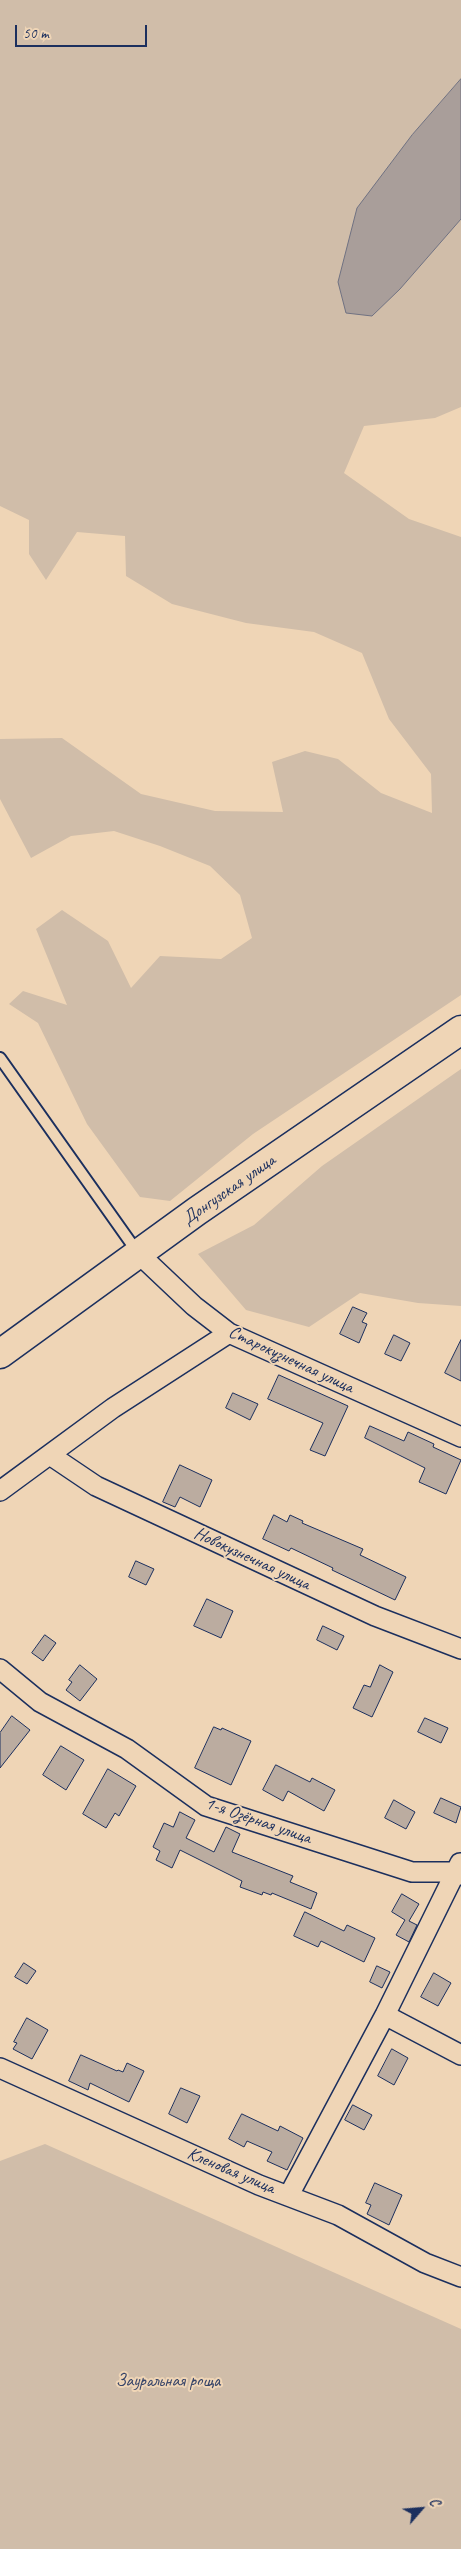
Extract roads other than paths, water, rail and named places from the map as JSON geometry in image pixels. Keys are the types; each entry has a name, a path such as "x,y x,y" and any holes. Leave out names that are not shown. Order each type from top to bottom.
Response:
{"main road":[{"name":"Донгузская улица","path":"0,1354 139,1254 461,1030"}],"street":[{"name":"Старокузнечная улица","path":"139,1254 194,1306 229,1333 461,1437"},
{"path":"0,1491 113,1408 229,1333"},
{"name":"Новокузнечная улица","path":"50,1455 96,1486 114,1495 375,1616 461,1649"},
{"name":"1-я Озёрная улица","path":"0,1669 40,1702 127,1749 206,1806 412,1872 459,1870"},
{"path":"289,2195 385,2015 459,1870"},
{"path":"385,2015 461,2055"},
{"name":"Кленовая улица","path":"0,2068 259,2185 338,2215 425,2263 461,2277"}],"lane":[{"path":"0,1058 139,1254"}],"park label":[{"name":"Зауральная роща","path":"168,2381"}]}
